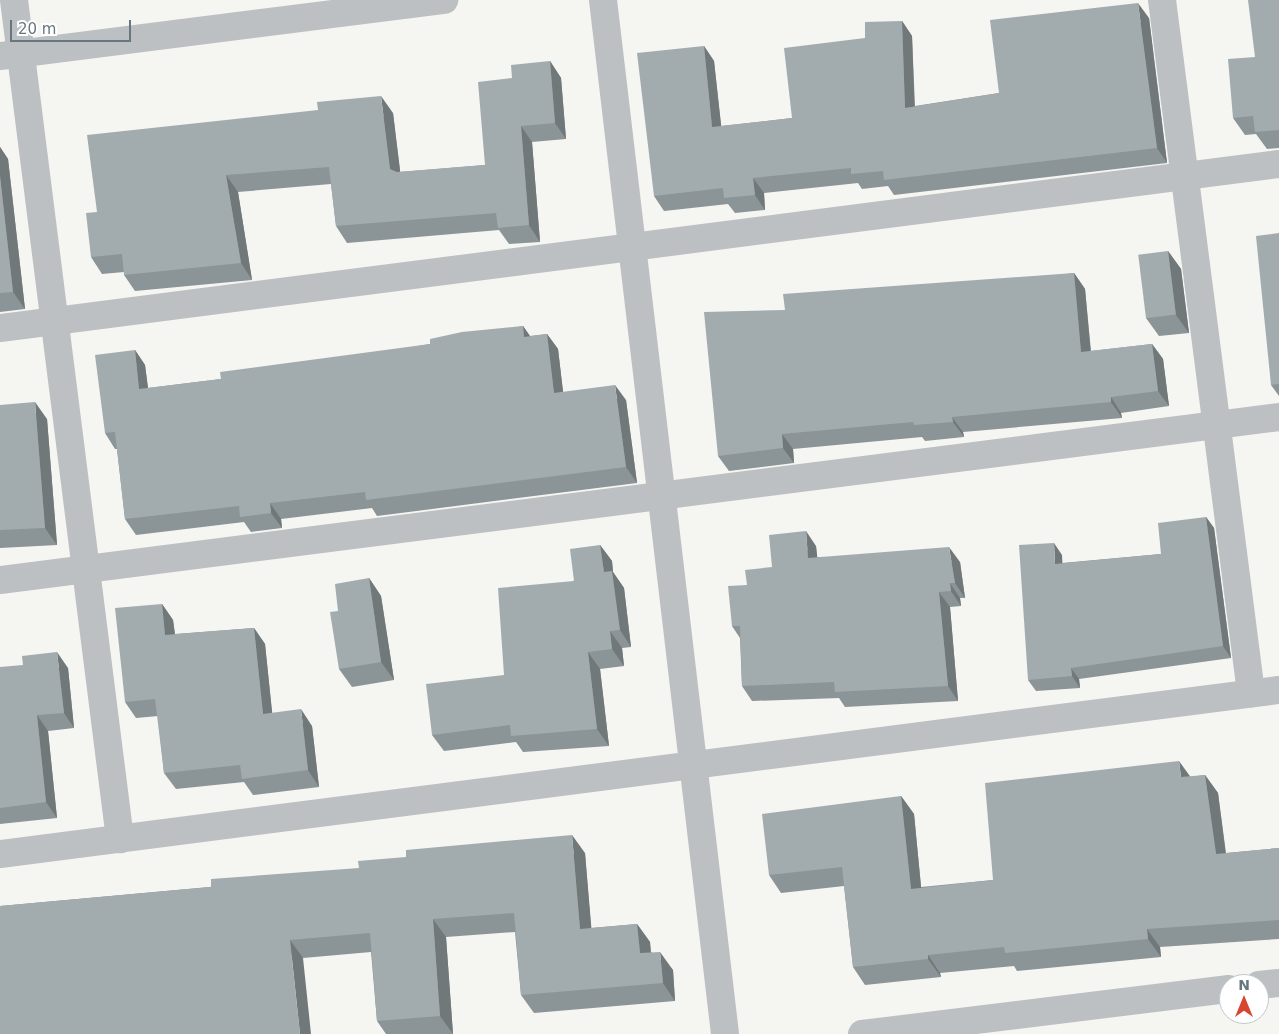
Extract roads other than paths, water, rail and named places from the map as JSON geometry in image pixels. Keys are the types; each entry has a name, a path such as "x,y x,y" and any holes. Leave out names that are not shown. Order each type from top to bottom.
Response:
{"street":[{"path":"14,0 10,54 54,321 120,839"},
{"path":"10,54 444,0"},
{"path":"603,0 725,1034"},
{"path":"1162,0 1251,693"},
{"path":"0,328 1279,164"},
{"path":"0,580 1279,417"},
{"path":"0,854 1279,690"},
{"path":"862,1034 1219,990"}]}
